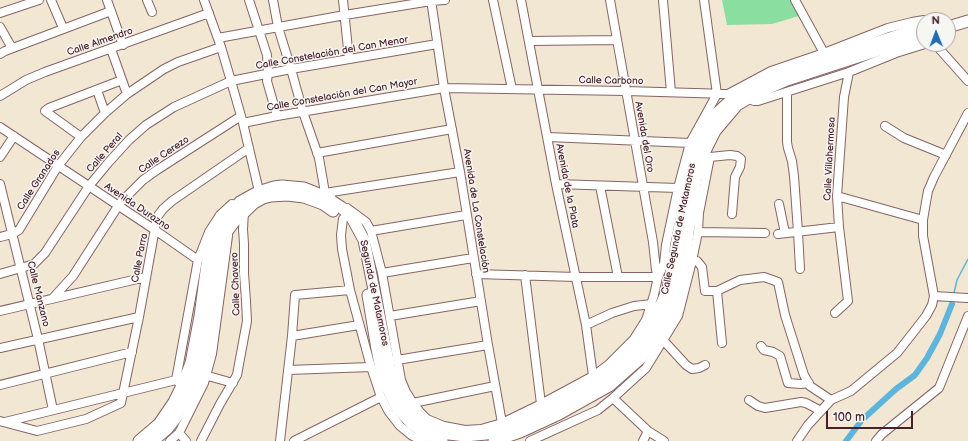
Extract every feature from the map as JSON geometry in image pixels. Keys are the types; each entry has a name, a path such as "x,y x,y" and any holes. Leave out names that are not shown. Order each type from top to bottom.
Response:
{"main road":[{"path":"956,18 968,14"},
{"path":"956,24 968,20"},
{"name":"Calle Segunda de Matamoros","path":"494,441 520,432 559,414 602,390 619,378 642,357 652,344 662,328 679,289 684,266 696,180 703,155 715,131 758,83 782,73 838,54 916,30"},
{"name":"Calle Segunda de Matamoros","path":"389,382 390,394 405,418 429,436 446,439 486,434 505,428 575,395 610,374 642,341 654,323 668,289 691,168 697,147 716,113 729,102 787,80 916,38"},
{"name":"Segunda de Matamoros","path":"241,205 254,203 271,196 304,193 324,198 341,207 352,218 364,240 389,382"},
{"name":"Segunda de Matamoros","path":"324,198 350,228 357,241 382,374 389,382"},
{"path":"153,441 167,429 175,419 202,375 201,365 213,318 217,262 223,240 241,205"},
{"path":"139,441 159,424 174,402 179,383 191,363 200,316 210,246 221,224 241,205"}],"street":[{"path":"0,14 39,0"},
{"path":"51,0 63,28"},
{"path":"107,0 123,45"},
{"path":"147,0 152,12"},
{"path":"204,0 221,47 242,119 258,187"},
{"path":"249,0 267,55 267,81 277,116"},
{"path":"273,0 278,27 303,112 317,153 324,198"},
{"path":"343,0 349,59"},
{"path":"218,38 345,15 445,0"},
{"path":"493,0 512,89"},
{"name":"Avenida de la Plata","path":"521,0 556,184 586,325 593,376"},
{"name":"Avenida del Oro","path":"610,0 658,277"},
{"path":"663,0 671,92"},
{"path":"179,383 198,260 209,232 220,215 241,205 258,187 278,183 302,185 314,188 324,198 341,202 366,222 371,231 382,273 401,380 413,403 427,419 444,426 466,430 481,429 502,423 593,376 608,365 634,339 646,320 652,304 658,277 664,264 666,245 678,188 690,143 717,94 704,0"},
{"path":"795,0 824,52"},
{"name":"Avenida de La Constelación","path":"431,1 444,88 460,172 473,258 502,423"},
{"path":"0,54 63,28 111,11"},
{"name":"Calle Almendro","path":"0,96 26,80 45,72 209,13"},
{"name":"Calle Carbono","path":"444,88 728,94 770,71 888,28 916,21"},
{"path":"0,27 12,48"},
{"path":"529,41 617,40"},
{"name":"Calle Constelación del Can Menor","path":"231,81 291,69 437,44"},
{"path":"728,94 758,101 849,72 896,52 916,46"},
{"name":"Calle Granados","path":"12,234 19,230 58,166 82,136 105,112 127,94 164,69 178,62 221,47"},
{"path":"111,49 127,94"},
{"path":"942,52 968,81"},
{"name":"Calle Villahermosa","path":"834,313 848,301 839,227 837,196 844,97 849,72"},
{"path":"82,136 45,111 49,108 122,80"},
{"name":"Calle Peral","path":"0,274 34,264 45,253 89,186 129,140 146,125 174,107 231,81"},
{"name":"Calle Constelación del Can Mayor","path":"242,119 277,116 444,88"},
{"path":"97,90 105,112"},
{"path":"787,92 787,142 794,176 800,269"},
{"path":"797,441 808,425 831,400 851,391 897,353 926,316 932,305 934,296 923,236 923,220 928,191 968,113"},
{"name":"Calle Cerezo","path":"52,299 73,276 119,206 143,180 242,119"},
{"path":"886,126 904,138 946,155"},
{"name":"Avenida Durazno","path":"0,127 198,260"},
{"path":"317,153 452,129"},
{"path":"0,157 14,136"},
{"path":"548,137 690,143"},
{"name":"Calle Parra","path":"2,422 37,431 86,419 121,403 139,317 157,217 163,208 172,201 249,148"},
{"path":"532,441 598,410 614,398 646,368 678,316 698,232 699,213 710,157 730,155 737,156 740,159 740,167 735,177 732,214"},
{"path":"324,198 460,172"},
{"path":"696,180 699,213"},
{"name":"Calle Manzano","path":"0,184 2,201 30,304 53,410"},
{"path":"556,184 678,188"},
{"path":"600,186 618,277"},
{"path":"837,196 923,220"},
{"path":"779,204 781,234 839,227"},
{"name":"Calle Chavero","path":"201,441 220,404 237,376 247,321 241,205"},
{"path":"371,231 466,215"},
{"path":"342,219 342,249 350,290 371,367 381,397 389,412 400,426 411,435 422,441"},
{"path":"698,232 765,233"},
{"path":"0,237 12,234"},
{"path":"382,273 473,258"},
{"path":"692,261 697,261 702,267 705,291 717,291 740,280 764,277 778,282 785,315 804,375 810,386 831,400"},
{"path":"476,274 576,277 658,277"},
{"path":"525,276 541,404"},
{"path":"0,311 146,277"},
{"path":"280,441 292,336 295,295 350,290"},
{"path":"717,291 722,343"},
{"path":"934,296 968,298"},
{"path":"390,316 481,301"},
{"path":"586,325 612,313 634,306 652,304"},
{"path":"876,441 882,434 938,388 968,316"},
{"path":"0,348 139,317"},
{"path":"292,336 360,325"},
{"path":"663,340 686,365 692,369 705,365"},
{"path":"398,360 488,345"},
{"path":"761,346 764,350 773,352 780,356 788,382 801,384 809,383"},
{"path":"0,385 132,352"},
{"path":"288,370 371,367"},
{"path":"170,441 179,433 204,383 202,375 233,383"},
{"name":"Calle Parra","path":"2,422 123,393 179,383"},
{"path":"413,403 495,386"},
{"path":"294,441 381,397"},
{"path":"614,398 648,431 664,441"},
{"path":"749,400 758,406 765,408 801,402 821,411"},
{"path":"532,441 559,414"},
{"path":"643,441 648,431"},
{"path":"308,441 311,432"},
{"path":"179,433 186,441"}],"green space":[{"path":"722,0 794,0 802,15 772,24 727,25"}],"waterway":[{"path":"954,293 957,280 968,259"},
{"path":"846,441 862,420 896,389 915,375 927,358 940,334 952,304"}]}
